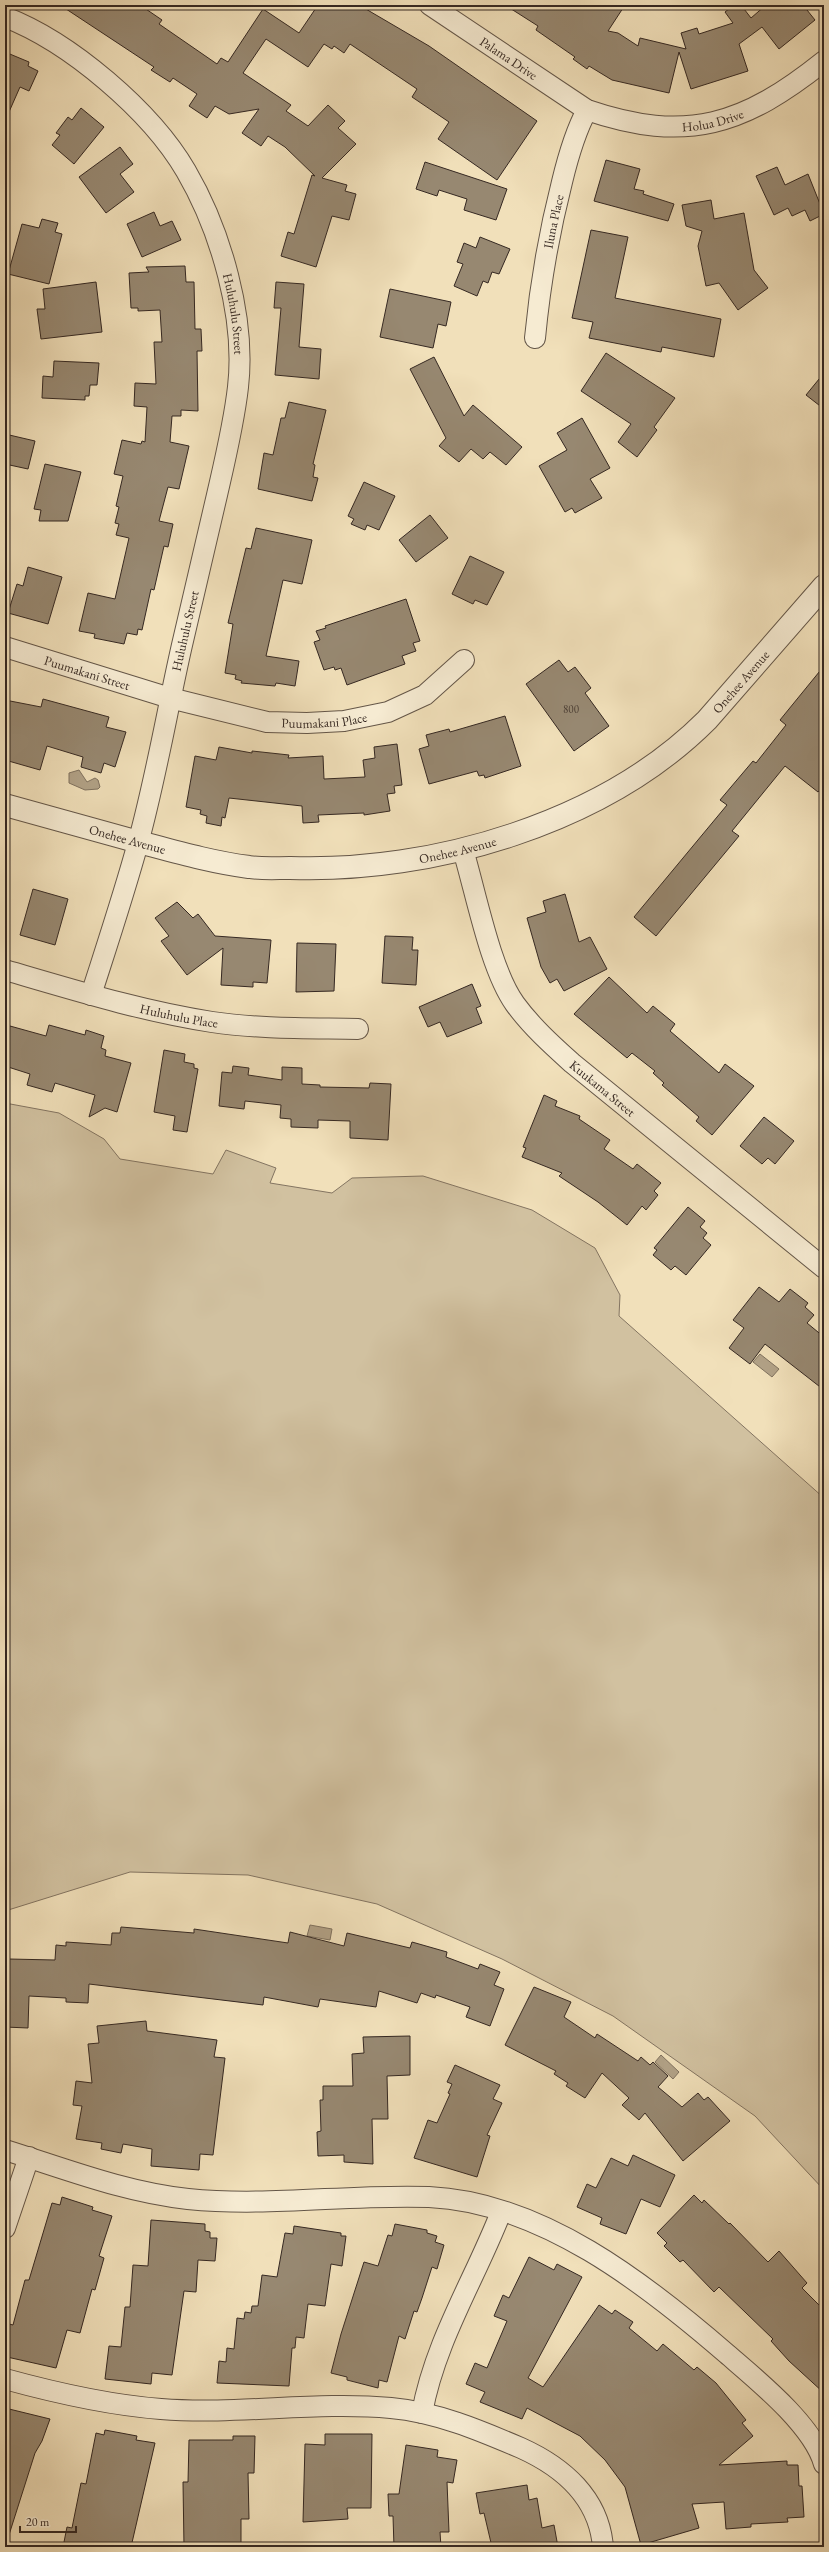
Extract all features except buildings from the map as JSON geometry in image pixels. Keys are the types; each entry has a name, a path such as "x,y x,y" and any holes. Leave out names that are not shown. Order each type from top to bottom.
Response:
{"street":[{"name":"Palama Drive","path":"430,5 587,110"},
{"name":"Huluhulu Street","path":"5,17 38,33 103,78 165,141 186,172 203,207 221,252 232,292 239,342 238,387 226,456 138,842 91,995"},
{"name":"Holua Drive","path":"587,110 616,120 645,126 673,128 697,126 732,118 758,107 797,83 824,61"},
{"name":"Iluna Place","path":"535,338 538,300 553,218 577,128 587,110"},
{"name":"Onehee Avenue","path":"5,805 177,853 250,867 319,869 401,863 463,850 544,824 634,778 647,769 691,736 714,714 824,586"},
{"name":"Puumakani Street","path":"5,647 170,698"},
{"name":"Puumakani Place","path":"170,698 267,722 307,723 344,721 388,712 425,695 464,660"},
{"name":"Kuukama Street","path":"463,850 500,978 514,1003 548,1042 572,1063 824,1268"},
{"name":"Huluhulu Place","path":"5,970 130,1007 212,1022 260,1027 358,1030"},
{"path":"5,2150 121,2187 191,2199 252,2201 388,2196 432,2197 501,2212 578,2242 675,2310 740,2365 791,2414 813,2442 824,2464"},
{"path":"5,2228 29,2157"},
{"path":"422,2413 426,2389 440,2349 501,2212"},
{"path":"5,2379 108,2403 161,2409 344,2407 391,2408 422,2413 467,2425 538,2456 566,2475 591,2504 597,2519 603,2547"}],"shaded area":[{"path":"79,770 87,782 95,778 98,780 100,787 98,789 85,790 69,783 69,773"},
{"path":"5,1103 59,1113 104,1139 120,1159 213,1174 226,1150 276,1168 270,1183 332,1193 352,1178 423,1176 532,1210 595,1248 620,1295 619,1316 824,1498 824,2190 755,2116 613,2016 502,1959 377,1904 248,1875 130,1872 5,1911"},
{"path":"760,1354 779,1369 772,1377 753,1362"},
{"path":"310,1925 332,1929 330,1940 307,1936"},
{"path":"661,2055 679,2072 673,2079 655,2062"}]}
